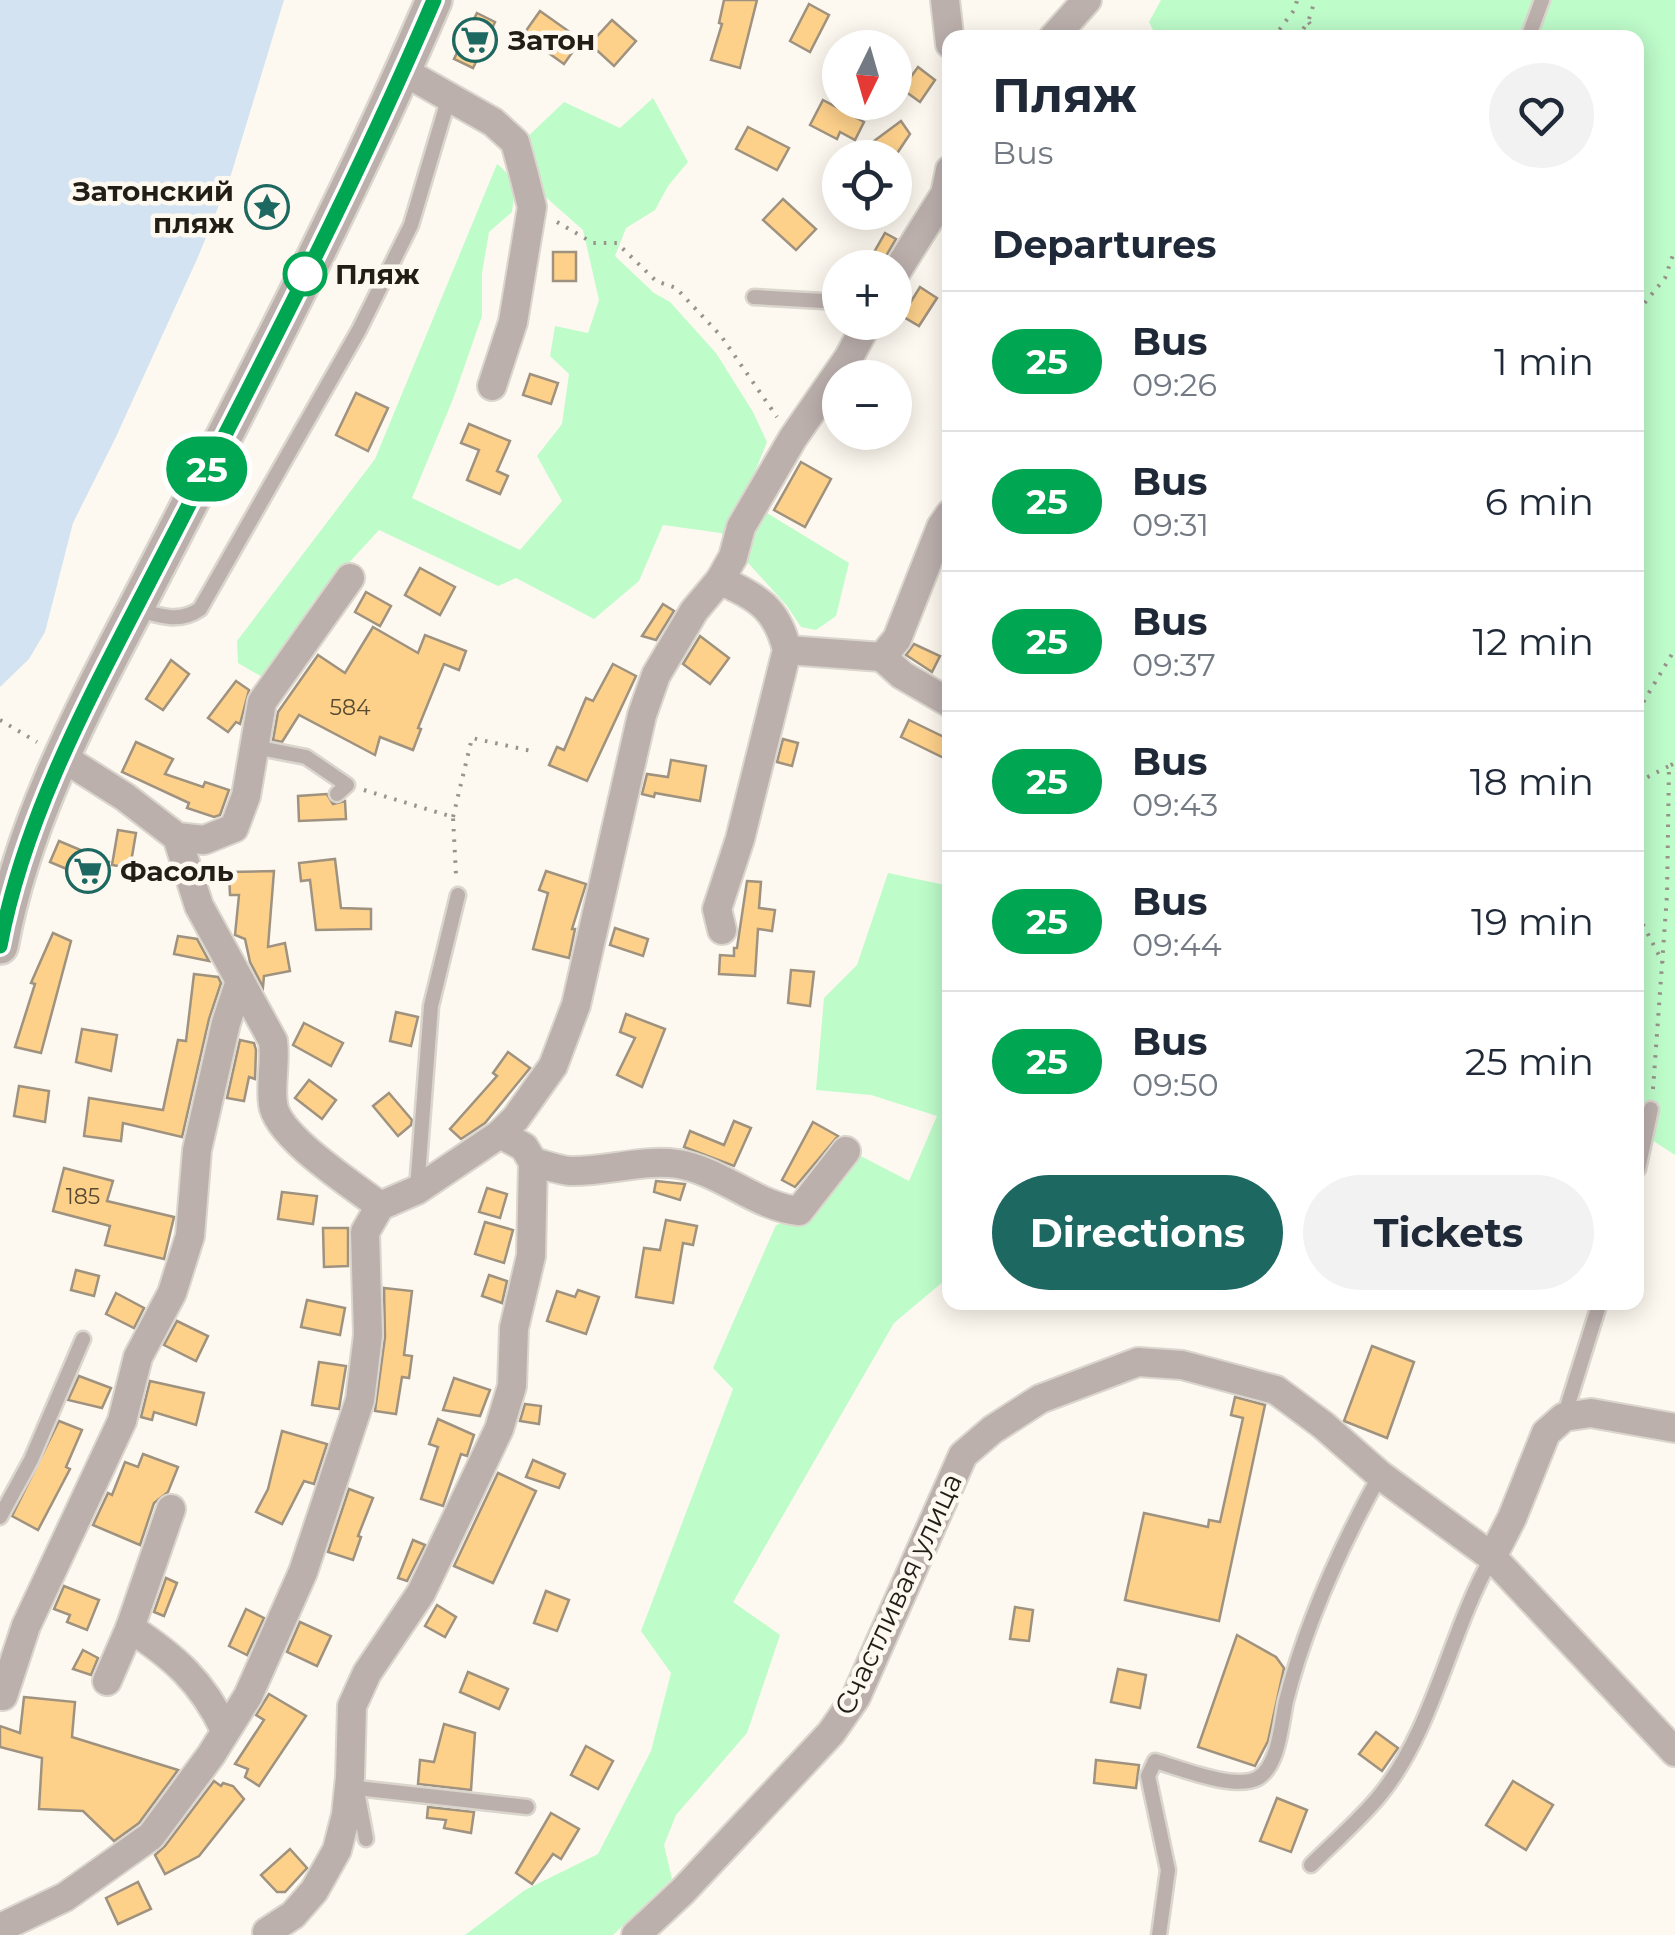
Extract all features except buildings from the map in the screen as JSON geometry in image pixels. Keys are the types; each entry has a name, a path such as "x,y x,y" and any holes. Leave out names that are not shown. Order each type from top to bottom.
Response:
{"street":[{"path":"0,946 24,852 62,757 297,290 404,72 434,0"},
{"path":"946,0 949,30"},
{"path":"1060,30 1086,0"},
{"path":"404,72 492,122 515,142 532,207 513,322 492,386"},
{"path":"910,250 942,199"},
{"path":"0,1928 65,1897 151,1836 211,1755 248,1696 303,1572 360,1400 368,1335 366,1232 380,1206 416,1190 500,1134 554,1066 576,1005 642,715 656,675 694,611 720,580 733,557 741,526 858,340"},
{"path":"882,657 897,639 942,525"},
{"path":"62,757 125,797 177,837 204,840 234,828 246,796 262,702 350,578"},
{"path":"720,580 752,595 772,615 781,625 788,650 740,840 717,909 722,930"},
{"path":"788,650 882,657 902,675 942,698"},
{"path":"177,837 198,906 273,1041 276,1062 272,1107 289,1134 380,1206"},
{"path":"2,1696 26,1626 122,1421 138,1357 172,1292 190,1236 197,1150 240,981"},
{"path":"267,1932 292,1915 314,1891 329,1864 353,1783 352,1706 367,1673 421,1593 499,1429 508,1400 514,1328 530,1256 533,1162 524,1146 500,1134"},
{"path":"533,1162 570,1171 646,1161 682,1165 718,1177 785,1210 799,1211 846,1151"},
{"name":"Счастливая улица","path":"636,1935 683,1891 831,1733 856,1698 963,1455 992,1430 1040,1400 1138,1362 1182,1366 1276,1390 1324,1425 1380,1476 1492,1557 1675,1752"},
{"path":"1492,1557 1546,1433 1564,1418 1591,1413 1675,1428"},
{"path":"107,1681 130,1628 171,1509"},
{"path":"130,1628 168,1653 196,1680 225,1730"}],"lane":[{"path":"1531,30 1542,0"},
{"path":"134,608 168,618 190,616 200,609 359,330 411,226 450,97"},
{"path":"754,297 822,301"},
{"path":"256,747 306,757 342,790"},
{"path":"416,1190 431,1006 458,895"},
{"path":"1644,1141 1651,1109"},
{"path":"1564,1418 1598,1310"},
{"path":"0,1516 31,1460 83,1339"},
{"path":"1160,1935 1168,1870 1148,1776 1155,1761 1229,1782 1254,1781 1270,1769 1296,1661 1360,1510 1380,1476"},
{"path":"1312,1865 1382,1793 1406,1752 1476,1584 1492,1557"},
{"path":"366,1839 353,1783 527,1806"}],"path":[{"path":"1278,30 1295,9 1297,0"},
{"path":"1303,30 1315,0"},
{"path":"1308,21 1314,30"},
{"path":"532,207 593,243 617,243 656,281 676,288 721,336 793,438"},
{"path":"1644,304 1666,278 1675,249"},
{"path":"1644,701 1675,649"},
{"path":"0,720 62,757"},
{"path":"458,895 453,818 472,738 536,752"},
{"path":"1644,779 1672,765 1663,962 1651,1109"},
{"path":"342,790 453,818"},
{"path":"1644,926 1663,962"}],"green space":[{"path":"1161,0 1675,0 1675,1155 1644,1135 1644,30 1153,30 1149,22"},
{"path":"653,98 688,162 655,210 626,228 615,256 654,293 670,302 716,353 753,412 767,442 744,499 849,563 836,616 816,630 801,627 721,533 663,525 639,581 594,619 516,578 498,586 379,530 313,602 264,678 238,663 237,641 375,459 497,164 512,185 512,212 489,232 482,273 482,316 412,498 520,550 562,501 537,456 562,424 569,374 550,356 555,326 588,333 599,300 583,230 541,193 523,141 564,102 620,128"},
{"path":"888,873 942,884 942,1283 894,1323 733,1602 780,1635 747,1733 676,1815 664,1845 672,1879 613,1935 465,1935 525,1890 598,1854 651,1751 671,1673 641,1631 733,1389 713,1368 776,1225 808,1215 853,1152 909,1181 937,1116 871,1095 816,1090 824,998 857,965"}],"water":[{"path":"0,0 284,0 230,178 198,257 73,523 45,632 29,659 0,687"}],"bus line":[{"name":"25","path":"0,946 24,852 62,757 297,290 404,72 434,0"}],"place":[{"name":"Затон","path":"475,40"},
{"name":"Затонский пляж","path":"267,207"},
{"name":"Пляж","path":"305,274"},
{"name":"Фасоль","path":"88,871"}]}
